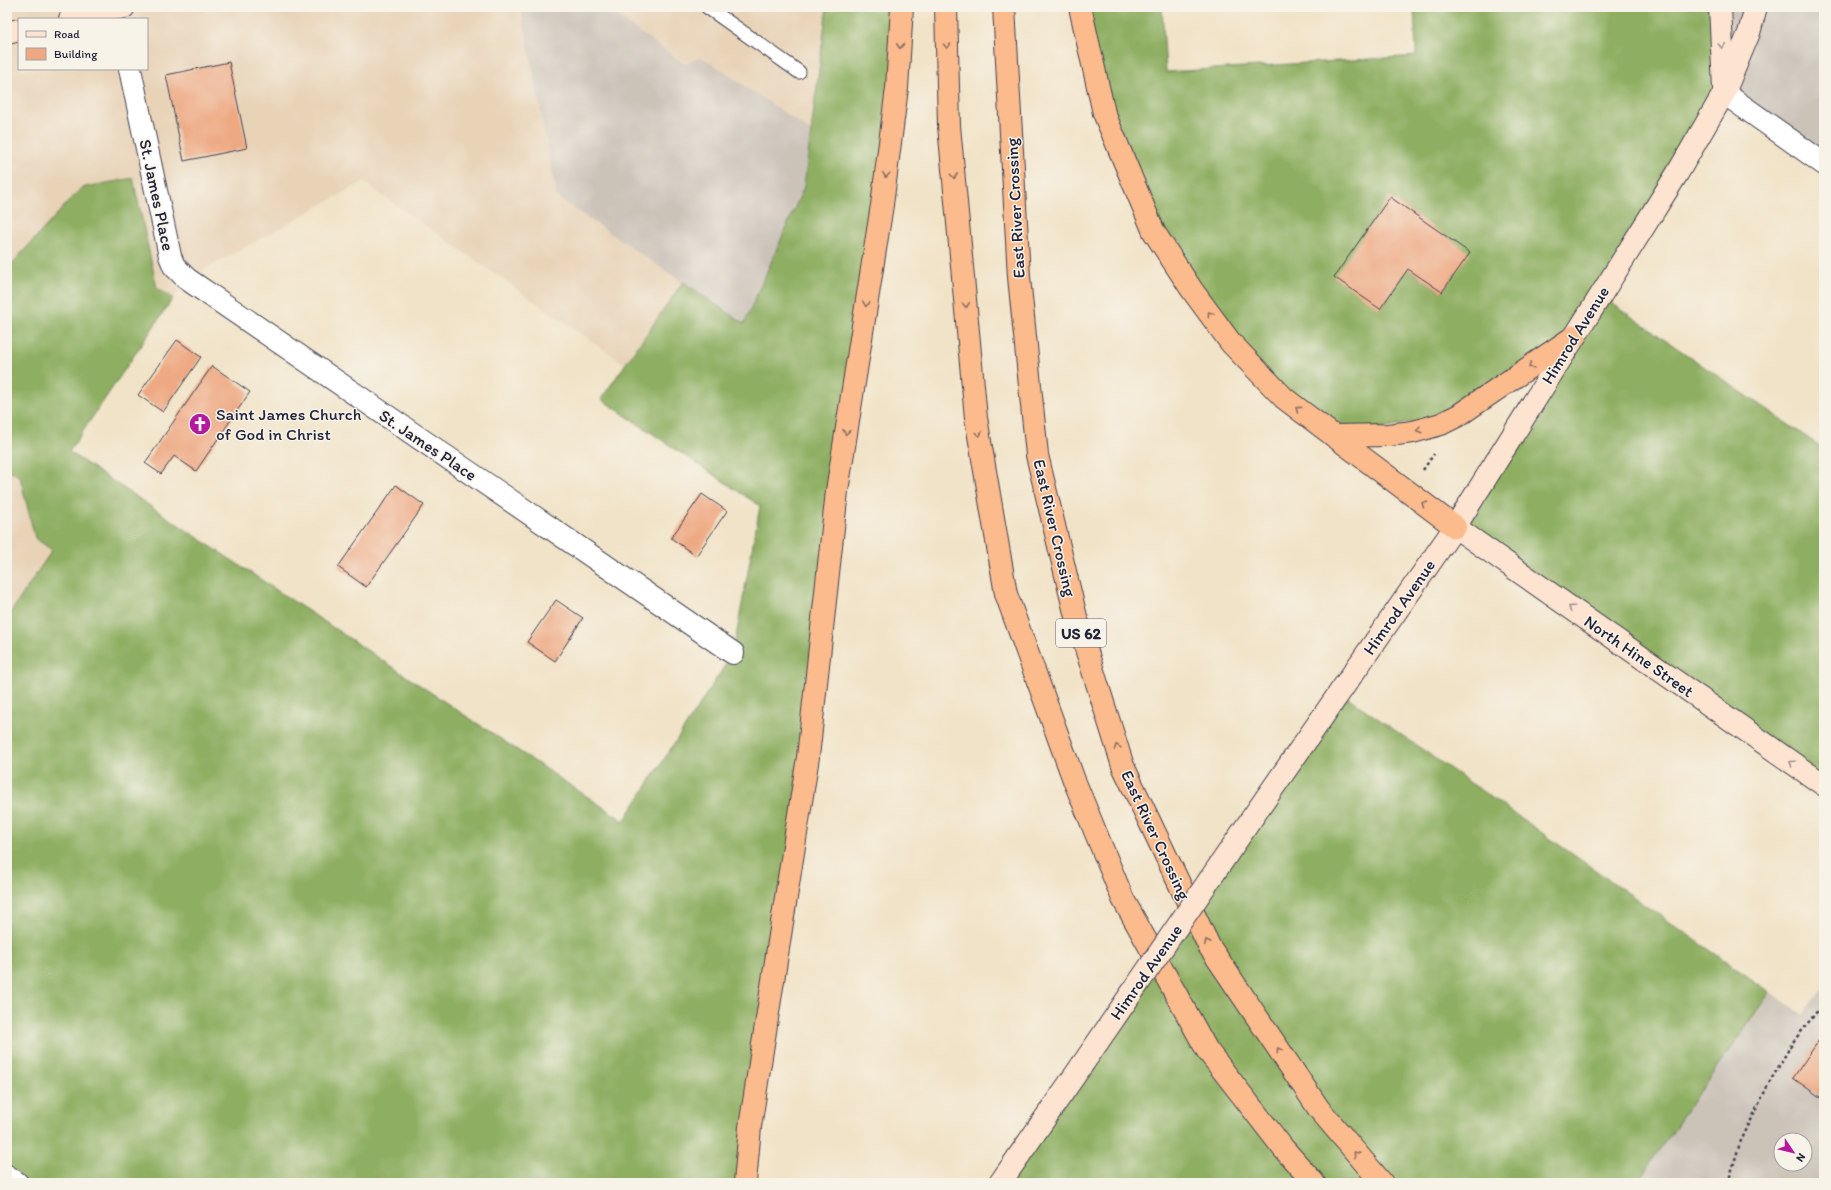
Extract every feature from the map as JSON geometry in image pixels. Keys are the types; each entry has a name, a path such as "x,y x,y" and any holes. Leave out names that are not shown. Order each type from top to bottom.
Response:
{"highway":[{"path":"745,1183 750,1127 808,757 837,491 882,205 897,88 902,7"},
{"path":"946,7 949,126 976,418 1006,594 1074,780 1123,899 1206,1050 1283,1148 1314,1183"},
{"name":"East River Crossing","path":"1004,7 1019,277 1038,455 1076,617 1123,766 1209,946 1318,1109 1382,1183"},
{"path":"1080,7 1104,113 1154,232 1192,290 1231,343 1284,398 1455,527"},
{"path":"1334,436 1413,432 1441,424 1459,415 1574,336"}],"main road":[{"path":"1720,7 1724,93"},
{"name":"Himrod Avenue","path":"1000,1183 1455,527 1677,174 1724,93 1749,33 1756,7"},
{"path":"76,18 120,11"},
{"path":"7,33 18,30"},
{"name":"North Hine Street","path":"1455,527 1824,786"}],"street":[{"name":"St. James Place","path":"130,70 170,256 174,266 187,279 733,653"},
{"path":"1724,93 1824,164"},
{"path":"7,1176 17,1183"}],"lane":[{"path":"707,7 799,72"}],"path":[{"path":"1728,1183 1740,1143 1768,1084 1793,1042 1819,1009 1824,1006"}],"shaded area":[{"path":"7,7 827,7 768,464 363,182 187,279 69,451 102,474 7,618"},
{"path":"521,7 618,7 617,16 684,64 702,57 811,131 804,187 744,324 557,197"},
{"path":"1720,7 1824,7 1824,164 1724,93"},
{"path":"1824,985 1824,1183 1636,1183 1770,992 1803,1015"}],"green space":[{"path":"827,7 902,7 745,1183 7,1183 7,618 52,550 35,538 20,477 7,469 7,269 81,188 133,178 157,288 173,298 69,452 624,821 733,653 760,506 601,399 683,282 744,324 804,187"},
{"path":"1080,7 1162,7 1166,72 1416,56 1414,7 1720,7 1724,93 1600,295 1824,449 1824,785 1455,527 1574,337 1459,415 1334,436 1284,398 1154,232","holes":["1390,197 1469,253 1442,292 1408,269 1380,309"]},
{"path":"1340,692 1770,992 1636,1183 1001,1183"}],"building":[{"path":"229,62 247,148 184,161 166,75"},
{"path":"1390,197 1470,253 1442,292 1408,269 1380,309 1334,277"},
{"path":"177,340 201,357 163,412 138,395"},
{"name":"Saint James Church of God in Christ","path":"212,366 250,392 196,471 174,456 161,474 145,463"},
{"path":"396,485 424,505 366,587 338,567"},
{"path":"702,494 727,511 696,556 671,538"},
{"path":"556,600 583,618 555,661 527,642"},
{"path":"1824,1033 1824,1100 1793,1078"}],"place":[{"name":"Saint James Church of God in Christ","path":"200,424"}]}
